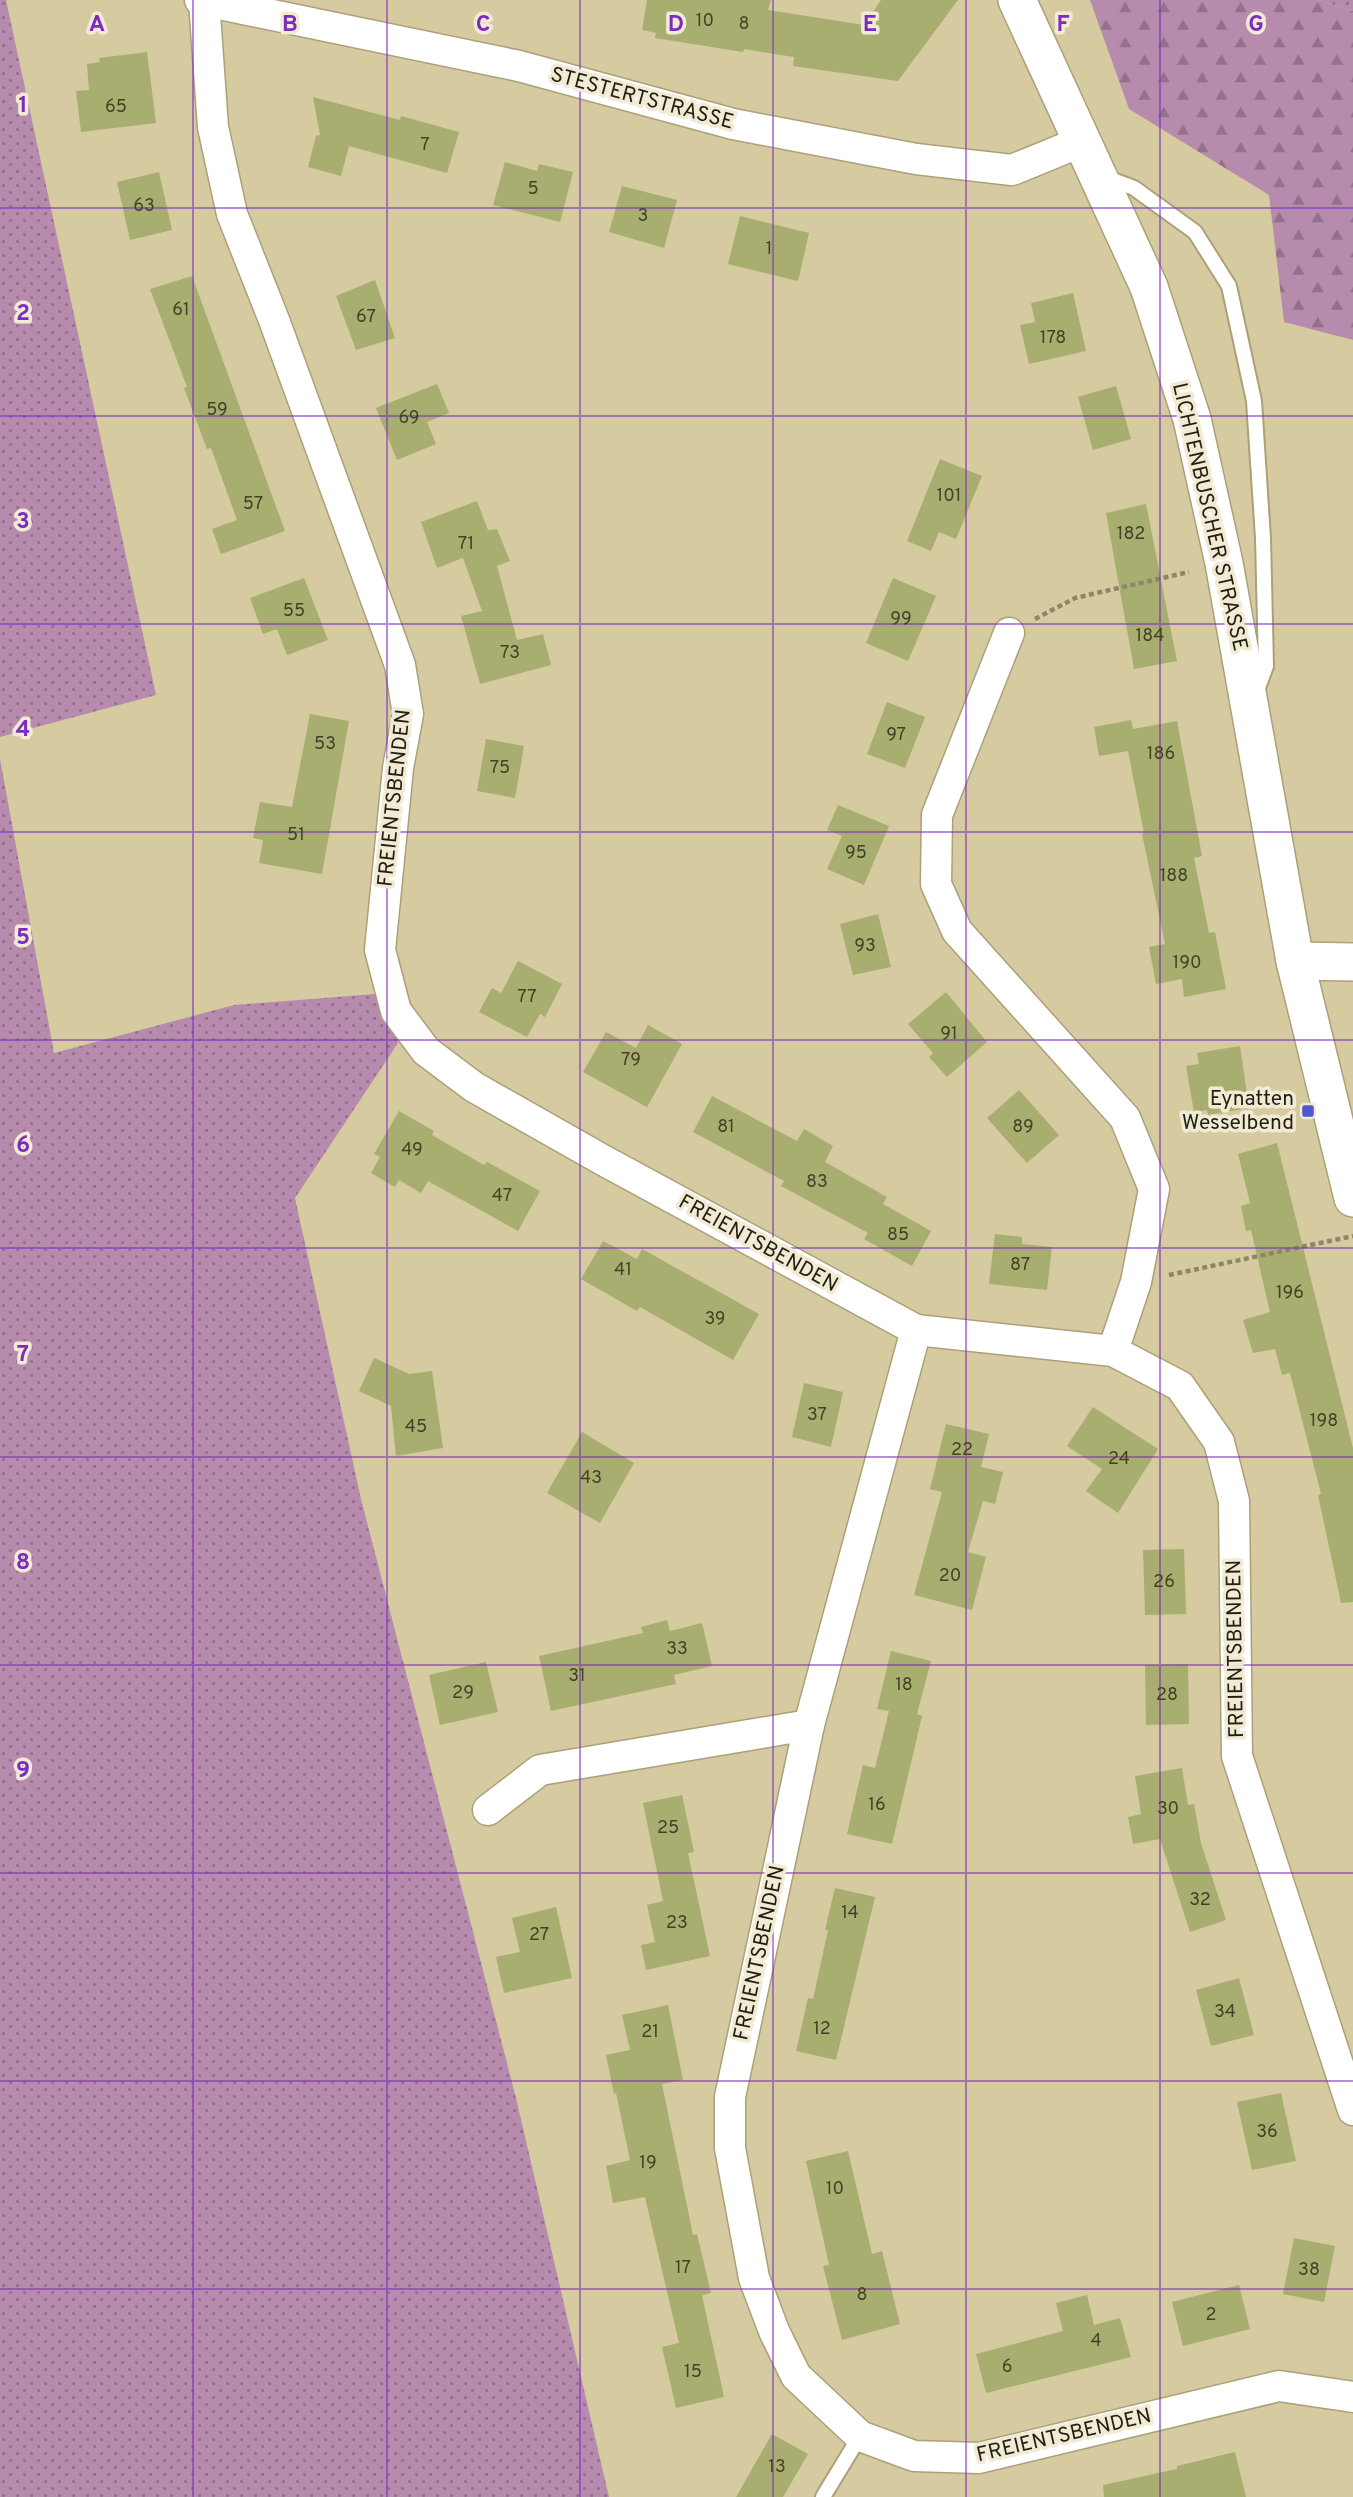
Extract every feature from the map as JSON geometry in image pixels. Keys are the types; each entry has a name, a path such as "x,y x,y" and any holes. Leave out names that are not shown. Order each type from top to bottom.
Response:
{"street":[{"name":"LICHTENBUSCHER STRASSE","path":"1017,0 1149,287 1192,419 1224,564 1295,961 1353,1198"},
{"name":"STESTERTSTRASSE","path":"202,1 519,66 733,124 916,159 1012,170 1090,157"},
{"name":"FREIENTSBENDEN","path":"202,1 213,127 232,214 274,320 400,665 408,714 398,768 380,950 396,1011 426,1051 474,1087 916,1330 1113,1351 1180,1386 1219,1441 1234,1501 1237,1756 1353,2110"},
{"path":"1009,633 937,815 936,884 957,931 1125,1118 1154,1189 1136,1282 1113,1351"},
{"path":"1295,961 1353,962"},
{"name":"FREIENTSBENDEN","path":"916,1330 809,1725 730,2097 730,2148 754,2278 774,2331 796,2376 860,2436 914,2456 979,2458 1279,2386 1353,2396"},
{"path":"488,1810 540,1770 809,1725"}],"lane":[{"name":"LICHTENBUSCHER STRASSE","path":"1090,157 1195,232 1229,286 1254,401 1264,538 1266,666 1250,706"},
{"path":"823,2497 860,2436"}],"path":[{"path":"1009,633 1075,598 1224,564"},
{"path":"1136,1282 1353,1236"}],"green space":[{"path":"0,0 6,0 156,695 0,737"},
{"path":"1090,0 1318,0 1353,11 1353,340 1284,322 1269,195 1129,109"},
{"path":"1318,0 1353,0 1353,11"},
{"path":"0,759 54,1053 234,1005 375,994 398,1043 295,1198 361,1499 516,2098 609,2497 0,2497"}],"building":[{"path":"647,0 771,0 768,10 864,25 881,0 958,0 898,81 793,66 794,57 655,38 656,33 642,30"},
{"path":"147,52 156,123 81,132 76,91 89,90 87,64 100,62 99,58"},
{"path":"313,97 459,132 447,173 349,146 341,176 308,167 316,136 320,135"},
{"path":"505,162 537,171 539,164 573,172 560,222 493,205"},
{"path":"159,172 172,230 130,240 117,182"},
{"path":"622,186 677,200 664,248 609,232"},
{"path":"740,216 809,233 798,281 728,264"},
{"path":"192,276 285,531 221,554 212,529 237,520 211,448 207,449 184,388 187,387 150,289"},
{"path":"375,280 395,338 356,350 336,296"},
{"path":"1073,293 1086,351 1029,364 1020,325 1035,322 1031,303"},
{"path":"437,384 449,413 427,422 436,444 397,460 376,408"},
{"path":"1116,386 1131,439 1093,450 1078,397"},
{"path":"940,459 982,476 956,539 939,532 931,551 907,541"},
{"path":"477,501 488,530 497,529 510,561 497,566 517,640 543,634 551,665 480,684 461,616 482,611 463,558 437,568 421,522"},
{"path":"1146,504 1177,661 1134,669 1106,513"},
{"path":"304,578 328,640 287,655 277,629 263,634 250,598"},
{"path":"893,578 936,596 908,661 866,643"},
{"path":"887,702 925,717 905,768 867,754"},
{"path":"310,714 349,721 322,874 259,863 263,840 253,838 260,802 292,807"},
{"path":"1131,720 1133,729 1177,721 1202,856 1194,858 1209,933 1215,932 1226,989 1184,997 1182,979 1156,984 1149,947 1165,944 1128,751 1099,756 1094,727"},
{"path":"486,739 524,746 515,798 477,791"},
{"path":"838,805 889,826 864,885 827,869 842,836 827,830"},
{"path":"878,914 891,967 853,975 840,924"},
{"path":"518,961 562,984 545,1017 540,1014 527,1037 479,1012 492,988 501,993"},
{"path":"946,992 987,1042 947,1077 929,1057 933,1053 908,1024"},
{"path":"648,1025 682,1044 647,1107 583,1072 606,1032 636,1048"},
{"path":"1240,1046 1249,1108 1208,1115 1207,1110 1194,1112 1186,1066 1199,1064 1197,1053"},
{"path":"1019,1090 1059,1135 1027,1163 987,1118"},
{"path":"712,1096 797,1141 804,1129 833,1146 825,1162 887,1197 883,1204 931,1231 912,1266 864,1239 868,1233 781,1186 784,1181 693,1132"},
{"path":"399,1111 434,1131 432,1135 484,1165 487,1162 540,1191 518,1231 428,1181 421,1193 399,1180 395,1187 371,1173 380,1157 374,1154"},
{"path":"1277,1143 1353,1448 1353,1602 1341,1603 1318,1495 1321,1494 1290,1373 1282,1375 1275,1349 1253,1353 1243,1320 1270,1312 1251,1230 1246,1231 1241,1206 1250,1203 1238,1154"},
{"path":"995,1234 1022,1237 1022,1244 1052,1247 1047,1290 989,1284"},
{"path":"603,1241 637,1259 642,1249 759,1314 733,1360 640,1307 637,1311 581,1279"},
{"path":"374,1358 409,1374 432,1371 443,1448 396,1456 391,1406 359,1391"},
{"path":"804,1383 843,1392 831,1447 792,1437"},
{"path":"1093,1407 1158,1449 1118,1513 1086,1491 1102,1469 1067,1446"},
{"path":"946,1424 989,1434 981,1467 1003,1472 995,1504 983,1501 968,1552 986,1557 972,1610 914,1595 942,1492 930,1489"},
{"path":"582,1432 634,1463 600,1523 547,1493"},
{"path":"1184,1549 1186,1614 1145,1615 1143,1550"},
{"path":"667,1620 670,1631 702,1623 712,1666 674,1675 676,1684 551,1711 539,1656 643,1633 641,1627"},
{"path":"891,1651 931,1661 917,1714 922,1716 892,1844 847,1834 863,1765 875,1768 889,1711 877,1709"},
{"path":"486,1662 498,1712 440,1725 429,1675"},
{"path":"1188,1664 1189,1724 1146,1725 1145,1665"},
{"path":"1182,1768 1188,1805 1194,1804 1201,1843 1226,1920 1190,1932 1160,1839 1133,1844 1128,1817 1141,1814 1135,1776"},
{"path":"682,1795 694,1852 688,1853 710,1956 646,1970 641,1945 655,1942 647,1905 663,1901 643,1803"},
{"path":"835,1888 875,1897 836,2060 796,2051 808,1998 813,1999"},
{"path":"556,1907 572,1978 504,1993 496,1957 520,1952 512,1918"},
{"path":"1239,1978 1254,2035 1211,2046 1196,1990"},
{"path":"668,2005 683,2080 662,2084 693,2235 697,2234 711,2293 702,2295 724,2397 676,2408 662,2347 679,2343 645,2197 613,2203 606,2166 630,2160 606,2055 630,2050 622,2015"},
{"path":"1281,2093 1296,2161 1252,2170 1237,2102"},
{"path":"848,2151 872,2254 882,2251 900,2324 842,2340 823,2266 829,2265 806,2161"},
{"path":"1294,2238 1335,2246 1324,2302 1283,2294"},
{"path":"1239,2285 1250,2329 1183,2346 1172,2302"},
{"path":"1087,2295 1094,2325 1120,2318 1131,2357 986,2393 976,2354 1063,2331 1056,2303"},
{"path":"772,2434 808,2454 783,2497 736,2497"},
{"path":"1235,2452 1246,2497 1104,2497 1103,2485 1177,2469 1177,2466"}],"place":[{"name":"Eynatten Wesselbend","path":"1308,1111"}]}
